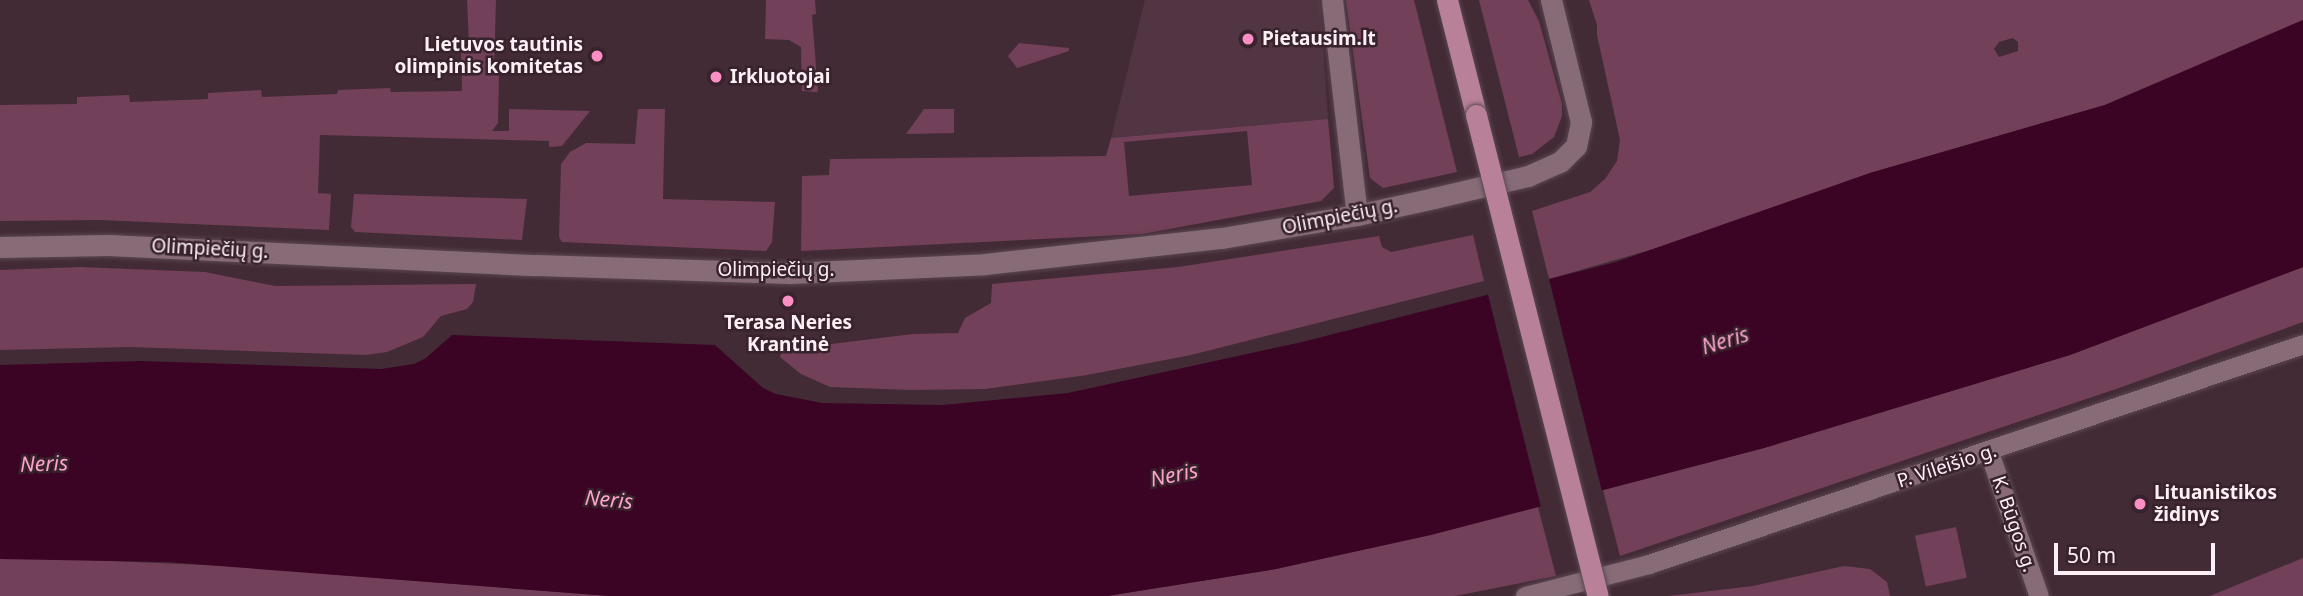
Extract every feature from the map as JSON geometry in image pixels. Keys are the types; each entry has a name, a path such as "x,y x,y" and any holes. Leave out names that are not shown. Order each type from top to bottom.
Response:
{"main road":[{"path":"1447,0 1593,588"}],"street":[{"path":"1332,0 1357,215"},
{"name":"Olimpiečių g.","path":"0,247 108,244 523,264 790,273 985,264 1222,237 1357,215 1528,176 1560,162 1576,146 1581,122 1551,0"},
{"name":"P. Vileišio g.","path":"1525,596 1593,588 1649,564 1989,452 2303,344"},
{"name":"K. Būgos g.","path":"1989,452 2039,596"}],"shaded area":[{"path":"467,0 496,0 494,71 499,74 498,123 492,131 509,131 509,109 590,111 562,146 549,147 549,141 320,135 318,193 331,194 329,230 101,220 0,221 0,105 77,104 77,97 129,95 130,102 208,99 208,93 261,90 262,97 337,94 338,90 390,88 391,92 462,91 461,45 469,45"},
{"path":"766,0 815,0 816,14 812,15 818,92 802,91 801,47 789,40 765,39"},
{"path":"1145,0 1320,0 1328,119 1111,138"},
{"path":"1346,0 1414,0 1457,172 1383,188 1370,178"},
{"path":"1479,0 1528,0 1539,21 1562,104 1562,116 1554,137 1532,154 1519,157"},
{"path":"1589,0 2303,0 2303,20 2105,105 1870,173 1681,241 1549,279 1532,211 1590,192 1605,179 1617,161 1620,140 1597,25","holes":["2013,38 2018,42 2018,51 1999,57 1994,49 1999,42"]},
{"path":"1019,43 1069,48 1069,51 1017,68 1008,56"},
{"path":"638,109 665,109 663,199 775,202 772,242 766,251 562,242 559,237 561,164 570,152 586,143 635,144"},
{"path":"924,109 954,109 954,133 906,134"},
{"path":"1328,119 1334,188 1321,201 1142,234 801,251 802,176 829,175 830,159 1106,156 1111,138","holes":["1247,131 1252,185 1129,196 1124,142"]},
{"path":"354,194 527,199 522,240 355,232 351,227"},
{"path":"1473,235 1484,281 1191,355 1087,375 985,389 830,387 801,374 780,357 782,350 913,334 958,333 965,318 991,303 992,284 1178,267 1379,236 1382,247 1391,252"},
{"path":"80,267 205,272 275,286 476,284 473,302 467,309 441,316 423,337 387,352 366,355 129,347 0,350 0,270"},
{"path":"2303,267 2303,322 2119,388 1620,556 1603,490 1764,448 2070,355"},
{"path":"1538,507 1556,576 1455,596 1107,596 1276,569"},
{"path":"1956,527 1967,578 1926,587 1915,536"},
{"path":"41,558 227,566 610,596 0,596 0,559"},
{"path":"2303,558 2303,596 2210,596 2239,584"},
{"path":"1844,566 1870,569 1887,582 1890,596 1668,596 1753,586"}],"water":[{"name":"Neris","path":"2303,20 2303,267 2070,355 1764,448 1431,535 1276,569 1107,596 610,596 167,562 0,559 0,365 141,361 381,369 414,364 426,358 452,335 715,345 763,388 776,394 822,403 943,405 1068,393 1302,342 1616,262 1870,173 2105,105"}],"pier":[{"path":"1548,275 1603,494 1542,510 1487,290"}],"place":[{"name":"Pietausim.lt","path":"1248,39"},
{"name":"Lietuvos tautinis olimpinis komitetas","path":"597,56"},
{"name":"Irkluotojai","path":"716,77"},
{"name":"Terasa Neries Krantinė","path":"788,301"},
{"name":"Lituanistikos židinys","path":"2140,504"}]}
